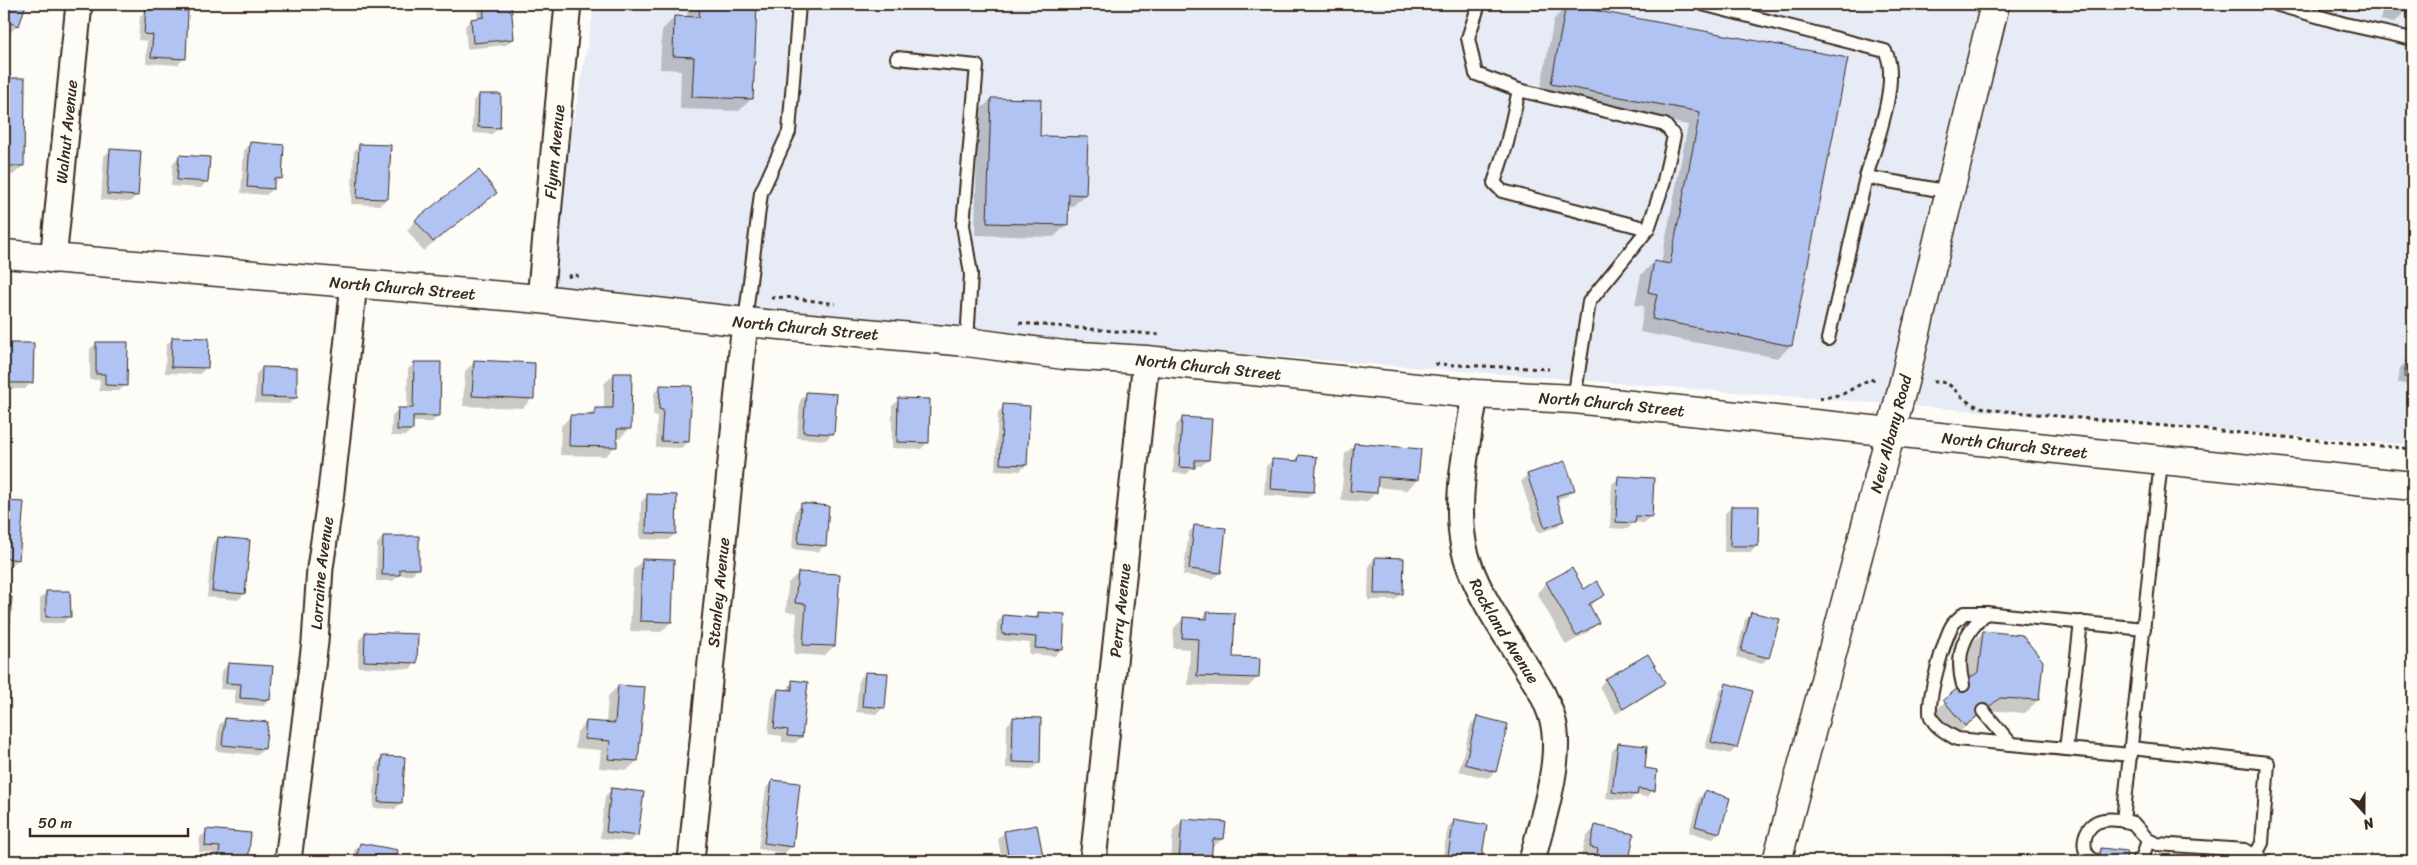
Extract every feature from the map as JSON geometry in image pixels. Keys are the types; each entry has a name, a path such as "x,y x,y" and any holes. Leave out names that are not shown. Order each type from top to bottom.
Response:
{"main road":[{"name":"New Albany Road","path":"1777,861 1891,432 1995,4"},
{"name":"North Church Street","path":"4,254 52,260 540,299 745,322 967,342 1064,355 1146,360 1475,394 1574,399 2413,486"}],"street":[{"name":"Walnut Avenue","path":"52,260 79,4"},
{"name":"Flynn Avenue","path":"540,299 568,4"},
{"name":"Lorraine Avenue","path":"288,861 315,642 320,568 330,500 354,284"},
{"name":"Stanley Avenue","path":"691,861 745,322"},
{"name":"Perry Avenue","path":"1093,861 1146,360"},
{"name":"Rockland Avenue","path":"1475,394 1463,479 1460,523 1463,543 1478,585 1542,693 1551,712 1555,734 1550,786 1532,861"}],"lane":[{"path":"745,322 761,193 789,132 799,4"},
{"path":"1479,4 1468,38 1476,74 1518,90 1665,125 1674,136 1663,185 1648,229 1589,302 1574,399"},
{"path":"1702,4 1885,51 1890,60 1890,91 1866,178 1828,338"},
{"path":"2275,4 2345,24 2413,38"},
{"path":"897,58 977,66 963,225 971,274 967,342"},
{"path":"1518,90 1507,143 1494,183 1502,191 1648,229"},
{"path":"1866,178 1950,192"},
{"path":"2123,821 2161,461"},
{"path":"2096,861 2091,859 2086,853 2084,842 2088,831 2096,822 2108,820 2133,823 2148,840 2157,844 2245,850 2260,858 2268,762 2066,749 1957,739 1940,729 1930,716 1930,704 1944,647 1953,625 1964,614 1986,613 2144,629"},
{"path":"1963,685 1959,672 1960,654 1970,628 1986,613"},
{"path":"2066,749 2081,622"},
{"path":"1983,711 2011,744"},
{"path":"2138,861 2143,856 2148,840"}],"path":[{"path":"1813,399 1831,398 1843,394 1870,379 1878,382"},
{"path":"1933,382 1941,381 1950,384 1964,399 1973,405 1994,410 2413,448"}],"shaded area":[{"path":"595,4 2413,4 2413,445 540,299"}],"building":[{"path":"4,4 26,4 19,26 4,21"},
{"path":"483,4 511,4 514,39 473,43 471,19 484,17"},
{"path":"700,4 757,4 753,99 692,97 694,57 673,56 674,16 699,17"},
{"path":"2393,4 2410,4 2408,11 2392,7"},
{"path":"1566,5 1848,58 1792,346 1652,319 1657,294 1648,292 1654,261 1670,264 1700,112 1551,84"},
{"path":"146,8 188,11 186,59 151,57 153,35 144,34"},
{"path":"4,78 25,78 24,166 4,166"},
{"path":"479,94 501,94 500,128 478,127"},
{"path":"991,98 1041,99 1040,136 1088,137 1086,195 1069,194 1068,225 987,223"},
{"path":"250,142 284,145 282,179 274,178 274,189 247,187"},
{"path":"359,144 391,145 388,199 357,198"},
{"path":"110,149 141,151 138,196 107,194"},
{"path":"179,155 210,157 208,182 177,180"},
{"path":"479,170 497,193 433,242 415,220"},
{"path":"172,337 209,338 208,368 171,367"},
{"path":"96,342 128,342 127,386 105,385 105,374 96,374"},
{"path":"4,343 34,343 33,383 4,383"},
{"path":"474,360 535,363 534,399 472,396"},
{"path":"2406,361 2413,362 2413,378 2404,377"},
{"path":"414,362 441,362 440,416 413,416 413,430 397,430 398,408 413,408"},
{"path":"262,367 297,368 297,398 261,397"},
{"path":"614,373 632,373 631,429 617,429 617,447 569,446 570,415 595,415 595,408 613,408"},
{"path":"660,385 692,386 689,442 661,441 663,410 659,409"},
{"path":"806,392 837,394 834,434 803,432"},
{"path":"898,398 930,399 929,443 897,442"},
{"path":"1003,404 1030,406 1027,465 1000,464"},
{"path":"1182,417 1212,419 1209,460 1195,460 1195,468 1179,467"},
{"path":"1354,443 1421,449 1418,480 1378,477 1377,493 1350,491"},
{"path":"1299,455 1317,457 1314,492 1270,489 1272,459 1298,461"},
{"path":"1565,461 1575,490 1556,496 1564,521 1545,528 1527,474"},
{"path":"1618,476 1654,478 1652,517 1636,516 1635,523 1616,522"},
{"path":"647,494 677,495 676,534 646,533"},
{"path":"4,501 24,502 19,560 4,558"},
{"path":"801,503 829,506 826,546 798,543"},
{"path":"1731,506 1759,506 1758,546 1730,546"},
{"path":"1194,525 1226,528 1221,573 1189,569"},
{"path":"383,536 419,536 419,569 400,569 400,575 382,575"},
{"path":"218,537 250,540 245,594 212,591"},
{"path":"1375,557 1404,558 1403,594 1374,594"},
{"path":"642,559 674,560 672,622 640,621"},
{"path":"1572,568 1584,589 1597,581 1605,595 1589,604 1599,623 1576,636 1546,582"},
{"path":"798,572 840,574 835,646 803,645 806,604 795,603"},
{"path":"46,591 70,591 71,617 46,617"},
{"path":"4,596 12,597 10,624 4,624"},
{"path":"1038,612 1065,614 1063,650 1035,648 1036,637 1002,634 1003,615 1038,618"},
{"path":"1207,612 1235,613 1233,657 1260,658 1259,678 1197,676 1199,639 1182,638 1183,617 1207,619"},
{"path":"1751,612 1780,619 1769,658 1741,651"},
{"path":"1983,631 2022,635 2043,661 2039,700 2000,698 1965,726 1943,700 1978,672"},
{"path":"365,632 418,634 417,663 364,661"},
{"path":"1648,654 1665,683 1623,709 1605,679"},
{"path":"228,663 273,666 270,700 240,698 241,684 226,683"},
{"path":"865,672 888,673 885,708 862,706"},
{"path":"792,680 808,682 802,737 787,736 788,730 774,728 778,689 792,690"},
{"path":"1726,683 1753,691 1737,748 1711,742"},
{"path":"618,685 645,687 638,761 608,759 610,741 584,739 586,721 615,723"},
{"path":"1477,716 1508,724 1496,772 1465,764"},
{"path":"1013,717 1041,718 1040,763 1012,762"},
{"path":"225,718 268,722 265,749 222,745"},
{"path":"1618,743 1647,746 1645,768 1657,770 1655,791 1638,789 1637,795 1612,792"},
{"path":"382,756 405,757 402,803 378,802"},
{"path":"772,780 800,783 793,847 764,843"},
{"path":"611,788 644,792 638,836 606,832"},
{"path":"1705,790 1730,798 1720,833 1695,826"},
{"path":"1182,819 1226,822 1224,839 1213,839 1211,861 1179,861"},
{"path":"1454,819 1487,825 1481,861 1447,861"},
{"path":"1037,825 1044,861 1009,861 1004,831"},
{"path":"1595,825 1634,834 1629,861 1595,861 1598,849 1590,847"},
{"path":"206,829 251,833 248,861 218,861 220,847 205,846"},
{"path":"360,843 398,850 395,861 356,861"},
{"path":"2101,848 2127,851 2126,861 2099,861"},
{"path":"603,854 629,854 629,861 603,861"}]}
